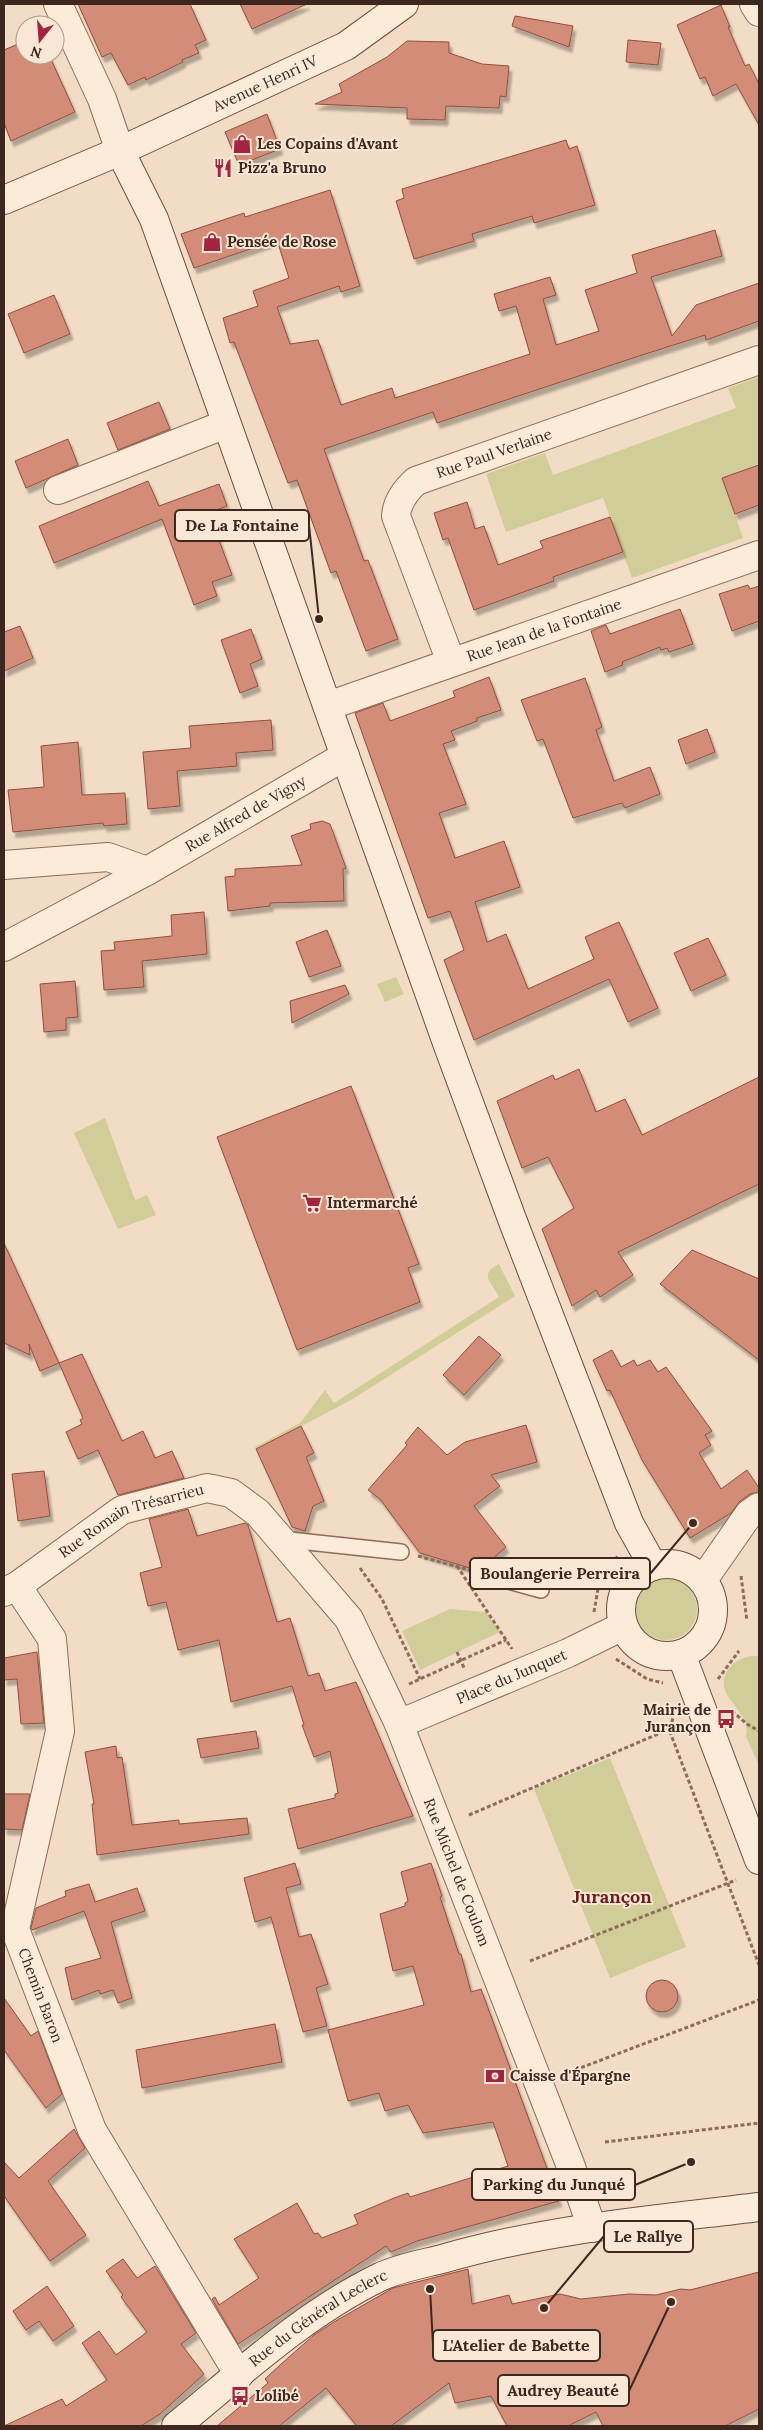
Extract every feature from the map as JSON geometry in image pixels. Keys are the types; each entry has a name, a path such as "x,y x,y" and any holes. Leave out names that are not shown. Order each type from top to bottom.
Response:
{"street":[{"path":"58,4 105,106 120,151 154,219 512,1219 629,1523 653,1566"},
{"name":"Avenue Henri IV","path":"4,200 120,151 346,46 404,4"},
{"path":"754,4 759,12"},
{"name":"Rue Paul Verlaine","path":"450,662 396,516 402,497 412,484 759,360"},
{"path":"58,490 226,424"},
{"name":"Rue Jean de la Fontaine","path":"328,706 759,555"},
{"name":"Rue Alfred de Vigny","path":"4,947 146,872 345,756"},
{"path":"4,865 108,858 146,872"},
{"name":"Rue Romain Trésarrieu","path":"10,1589 122,1510 207,1488 231,1493 258,1513 280,1539"},
{"path":"703,1580 749,1514 759,1506"},
{"name":"Rue Michel de Coulom","path":"280,1539 349,1619 399,1724 567,2155 592,2228"},
{"path":"666,1563 680,1565 693,1571 703,1580 712,1598 713,1618 702,1640 693,1649 681,1654 667,1656 653,1654 640,1648 630,1638 623,1626 620,1611 622,1596 629,1583 639,1572 666,1563"},
{"name":"Chemin Baron","path":"10,1589 52,1639 60,1731 15,1929 92,2130 239,2375"},
{"name":"Place du Junquet","path":"399,1724 568,1653 623,1626"},
{"path":"681,1654 759,1860"},
{"name":"Rue du Général Leclerc","path":"176,2426 305,2321 382,2276 481,2248 592,2228 759,2207"}],"lane":[{"path":"280,1539 401,1552"},
{"path":"490,1576 541,1590"}],"path":[{"path":"343,1545 382,1599 420,1679"},
{"path":"401,1552 490,1576"},
{"path":"457,1566 514,1652"},
{"path":"741,1576 747,1621"},
{"path":"412,1694 407,1685 506,1640"},
{"path":"716,1682 739,1651"},
{"path":"457,1652 467,1673"},
{"path":"612,1655 625,1667 641,1676 658,1682 668,1683"},
{"path":"728,1704 732,1711 746,1724 759,1731"},
{"path":"675,1706 670,1732 759,1966"},
{"path":"469,1815 679,1725"},
{"path":"530,1961 736,1880"},
{"path":"575,2070 759,2000"},
{"path":"605,2142 759,2123"}],"shaded area":[{"path":"759,377 759,465 722,478 743,538 632,578 603,498 506,532 486,474 545,453 553,475 736,408 728,388"},
{"path":"396,977 404,994 385,1002 377,984"},
{"path":"105,1118 135,1200 147,1195 156,1215 118,1229 74,1133"},
{"path":"499,1264 515,1296 351,1400 256,1450 255,1447 300,1423 325,1390 334,1403 499,1297 488,1279 488,1275 492,1268"},
{"path":"666,1578 678,1581 688,1587 694,1597 697,1609 694,1621 688,1631 678,1637 666,1640 654,1637 644,1631 638,1621 635,1609 638,1597 644,1587 654,1581"},
{"path":"450,1609 486,1612 500,1632 420,1670 402,1631"},
{"path":"759,1656 759,1765 746,1737 747,1727 744,1719 724,1688 724,1680 730,1667 738,1660"},
{"path":"610,1758 686,1947 610,1978 534,1789"}],"building":[{"path":"78,4 190,4 206,40 195,45 199,53 146,80 145,77 128,85 111,53 102,57"},
{"path":"240,4 307,4 252,29"},
{"path":"721,5 730,27 728,27 745,66 749,64 759,84 759,125 736,84 713,96 705,77 700,79 677,25"},
{"path":"515,16 573,26 569,47 512,26"},
{"path":"628,40 661,43 658,65 626,62"},
{"path":"407,41 449,42 449,53 482,64 509,66 506,97 500,96 499,108 446,106 445,120 407,119 407,108 315,104 342,92 339,84 387,57"},
{"path":"15,45 15,65 54,65 75,112 11,141 4,123 4,50"},
{"path":"267,114 280,149 239,165 225,132"},
{"path":"566,140 569,149 577,146 595,205 534,223 532,216 472,234 474,241 414,259 396,201 404,198 402,189"},
{"path":"330,190 360,286 341,292 339,286 277,307 290,344 318,340 341,405 392,388 395,398 530,354 516,306 499,311 494,294 550,277 556,295 543,299 556,345 599,331 585,290 637,273 632,255 715,230 722,256 651,277 672,336 696,305 759,283 759,321 706,340 705,335 437,423 433,412 324,449 364,561 368,560 398,639 366,651 336,571 331,573 297,480 288,483 234,342 230,343 223,318 258,306 253,291 289,278 277,240 194,268 181,234 244,213 245,217"},
{"path":"54,295 70,334 24,353 8,314"},
{"path":"159,402 170,429 118,450 107,423"},
{"path":"68,439 78,465 26,488 15,461"},
{"path":"759,465 759,505 735,514 722,478"},
{"path":"148,481 159,506 219,484 227,506 209,513 232,575 212,582 217,596 194,605 162,519 54,563 39,526"},
{"path":"467,502 475,529 484,526 498,565 543,548 540,541 610,517 623,552 553,577 554,581 474,610 448,538 443,540 434,513"},
{"path":"748,585 750,589 759,586 759,621 732,631 719,594"},
{"path":"680,609 693,644 669,652 667,648 661,650 660,647 622,662 623,665 605,672 591,631 606,625 610,634"},
{"path":"20,626 33,658 4,671 4,632"},
{"path":"251,629 262,659 250,664 258,686 240,693 221,640"},
{"path":"489,677 501,710 477,718 477,721 451,731 455,740 443,744 466,804 439,813 455,858 504,841 520,887 475,902 487,942 506,934 528,989 594,959 585,937 619,922 658,1008 628,1022 609,979 474,1040 444,960 464,950 450,911 428,918 355,713 383,703 390,721 455,697 453,691"},
{"path":"585,678 602,727 596,730 614,781 650,767 660,794 625,808 622,803 573,818 543,739 537,741 521,700"},
{"path":"271,720 273,750 236,753 237,766 177,771 180,806 148,809 143,752 191,748 189,726"},
{"path":"707,729 715,752 686,764 678,740"},
{"path":"78,742 82,795 125,793 127,824 104,826 103,823 13,832 8,790 44,787 41,746"},
{"path":"322,821 330,824 346,868 343,869 344,901 270,903 270,906 228,911 225,877 235,876 235,869 302,865 291,836 311,829 310,824"},
{"path":"204,912 207,954 142,961 144,987 104,990 101,951 115,950 114,942 172,936 171,915"},
{"path":"327,930 341,966 309,977 296,942"},
{"path":"708,938 726,975 691,991 674,953"},
{"path":"75,981 78,1017 66,1018 66,1030 44,1032 40,984"},
{"path":"345,985 349,994 292,1023 290,1001"},
{"path":"579,1069 596,1112 625,1099 642,1135 759,1077 759,1184 618,1252 633,1275 600,1297 596,1290 572,1306 542,1229 574,1208 548,1157 522,1168 497,1101 553,1075 555,1080"},
{"name":"Intermarché","path":"351,1086 419,1264 408,1268 420,1302 297,1350 217,1137"},
{"path":"4,1243 59,1363 40,1371 29,1344 30,1355 4,1343"},
{"path":"692,1250 759,1279 759,1360 660,1284"},
{"path":"479,1336 501,1355 464,1395 443,1375"},
{"path":"612,1350 621,1367 634,1360 637,1366 650,1360 658,1372 666,1367 712,1431 705,1435 711,1445 699,1453 721,1489 747,1470 759,1488 759,1492 750,1494 740,1501 731,1513 690,1538 642,1460 610,1390 607,1391 593,1360"},
{"path":"82,1354 122,1441 143,1431 155,1458 172,1451 184,1478 118,1495 98,1450 78,1459 66,1432 82,1424 80,1420 83,1418 59,1363"},
{"path":"526,1425 537,1462 491,1475 500,1486 474,1506 506,1547 483,1567 473,1569 420,1553 380,1499 368,1490 407,1445 405,1443 418,1427 447,1455 465,1442"},
{"path":"301,1426 314,1453 306,1457 324,1501 313,1506 305,1531 292,1527 256,1449"},
{"path":"44,1471 50,1516 18,1521 12,1474"},
{"path":"188,1509 197,1536 245,1523 248,1525 277,1622 290,1618 308,1676 319,1673 325,1691 356,1682 413,1816 298,1849 288,1809 335,1798 335,1794 338,1793 330,1751 314,1757 302,1725 304,1725 292,1686 231,1702 219,1640 178,1650 166,1602 148,1606 140,1573 162,1567 149,1519"},
{"path":"37,1652 44,1723 21,1724 17,1679 4,1680 4,1658"},
{"path":"256,1731 259,1748 201,1758 197,1739"},
{"path":"116,1746 117,1758 122,1757 132,1825 179,1820 179,1824 247,1818 249,1834 97,1855 92,1804 94,1804 85,1752"},
{"path":"4,1794 30,1794 22,1830 4,1829"},
{"path":"295,1863 301,1884 286,1888 299,1937 311,1934 328,1984 316,1988 327,2026 303,2032 271,1917 255,1922 244,1878"},
{"path":"431,1863 442,1896 440,1897 459,1954 461,1954 471,1992 481,1989 559,2201 417,2241 391,2252 386,2246 238,2344 212,2299 215,2297 219,2305 259,2278 234,2239 297,2203 314,2234 318,2233 322,2238 358,2224 354,2215 394,2198 408,2193 410,2197 508,2166 493,2122 423,2133 408,2105 385,2111 379,2093 348,2101 328,2030 424,2005 413,1966 393,1971 380,1914 405,1906 405,1903 408,1901 401,1872"},
{"path":"89,1884 95,1902 137,1888 145,1911 111,1922 132,1998 118,2003 113,1990 100,1994 99,1990 72,2000 65,1968 101,1958 84,1911 32,1930 31,1928 36,1908 66,1896 65,1891"},
{"path":"662,1980 674,1984 678,1996 674,2008 662,2012 650,2008 646,1996 650,1984"},
{"path":"4,1998 31,2036 38,2031 62,2094 46,2108 4,2050"},
{"path":"275,2024 282,2062 142,2088 136,2050"},
{"path":"74,2129 85,2148 48,2181 86,2235 50,2261 4,2196 4,2162 19,2178"},
{"path":"123,2259 137,2278 155,2266 196,2333 181,2344 204,2374 160,2414 141,2426 4,2426 62,2399 66,2406 107,2380 82,2343 99,2331 116,2355 147,2332 121,2297 123,2295 106,2271"},
{"path":"468,2269 472,2304 509,2295 512,2304 560,2294 581,2299 629,2294 656,2295 681,2289 690,2290 759,2272 759,2409 725,2426 603,2426 596,2412 568,2426 507,2426 491,2396 455,2403 449,2383 391,2426 357,2426 326,2388 279,2426 217,2426 268,2383 265,2379 280,2365 314,2335 334,2322 393,2288"},
{"path":"47,2286 74,2326 53,2341 39,2321 26,2330 13,2311"}],"place":[{"name":"Les Copains d'Avant","path":"242,144"},
{"name":"Pizz'a Bruno","path":"223,168"},
{"name":"Pensée de Rose","path":"212,242"},
{"name":"De La Fontaine","path":"319,619"},
{"name":"Intermarché","path":"312,1203"},
{"name":"Boulangerie Perreira","path":"693,1523"},
{"name":"Mairie de Jurançon","path":"726,1719"},
{"name":"Caisse d'Épargne","path":"495,2076"},
{"name":"Parking du Junqué","path":"691,2162"},
{"name":"L'Atelier de Babette","path":"430,2289"},
{"name":"Audrey Beauté","path":"671,2302"},
{"name":"Le Rallye","path":"544,2308"},
{"name":"Lolibé","path":"240,2396"}],"district":[{"name":"Jurançon","path":"612,1897"}]}
